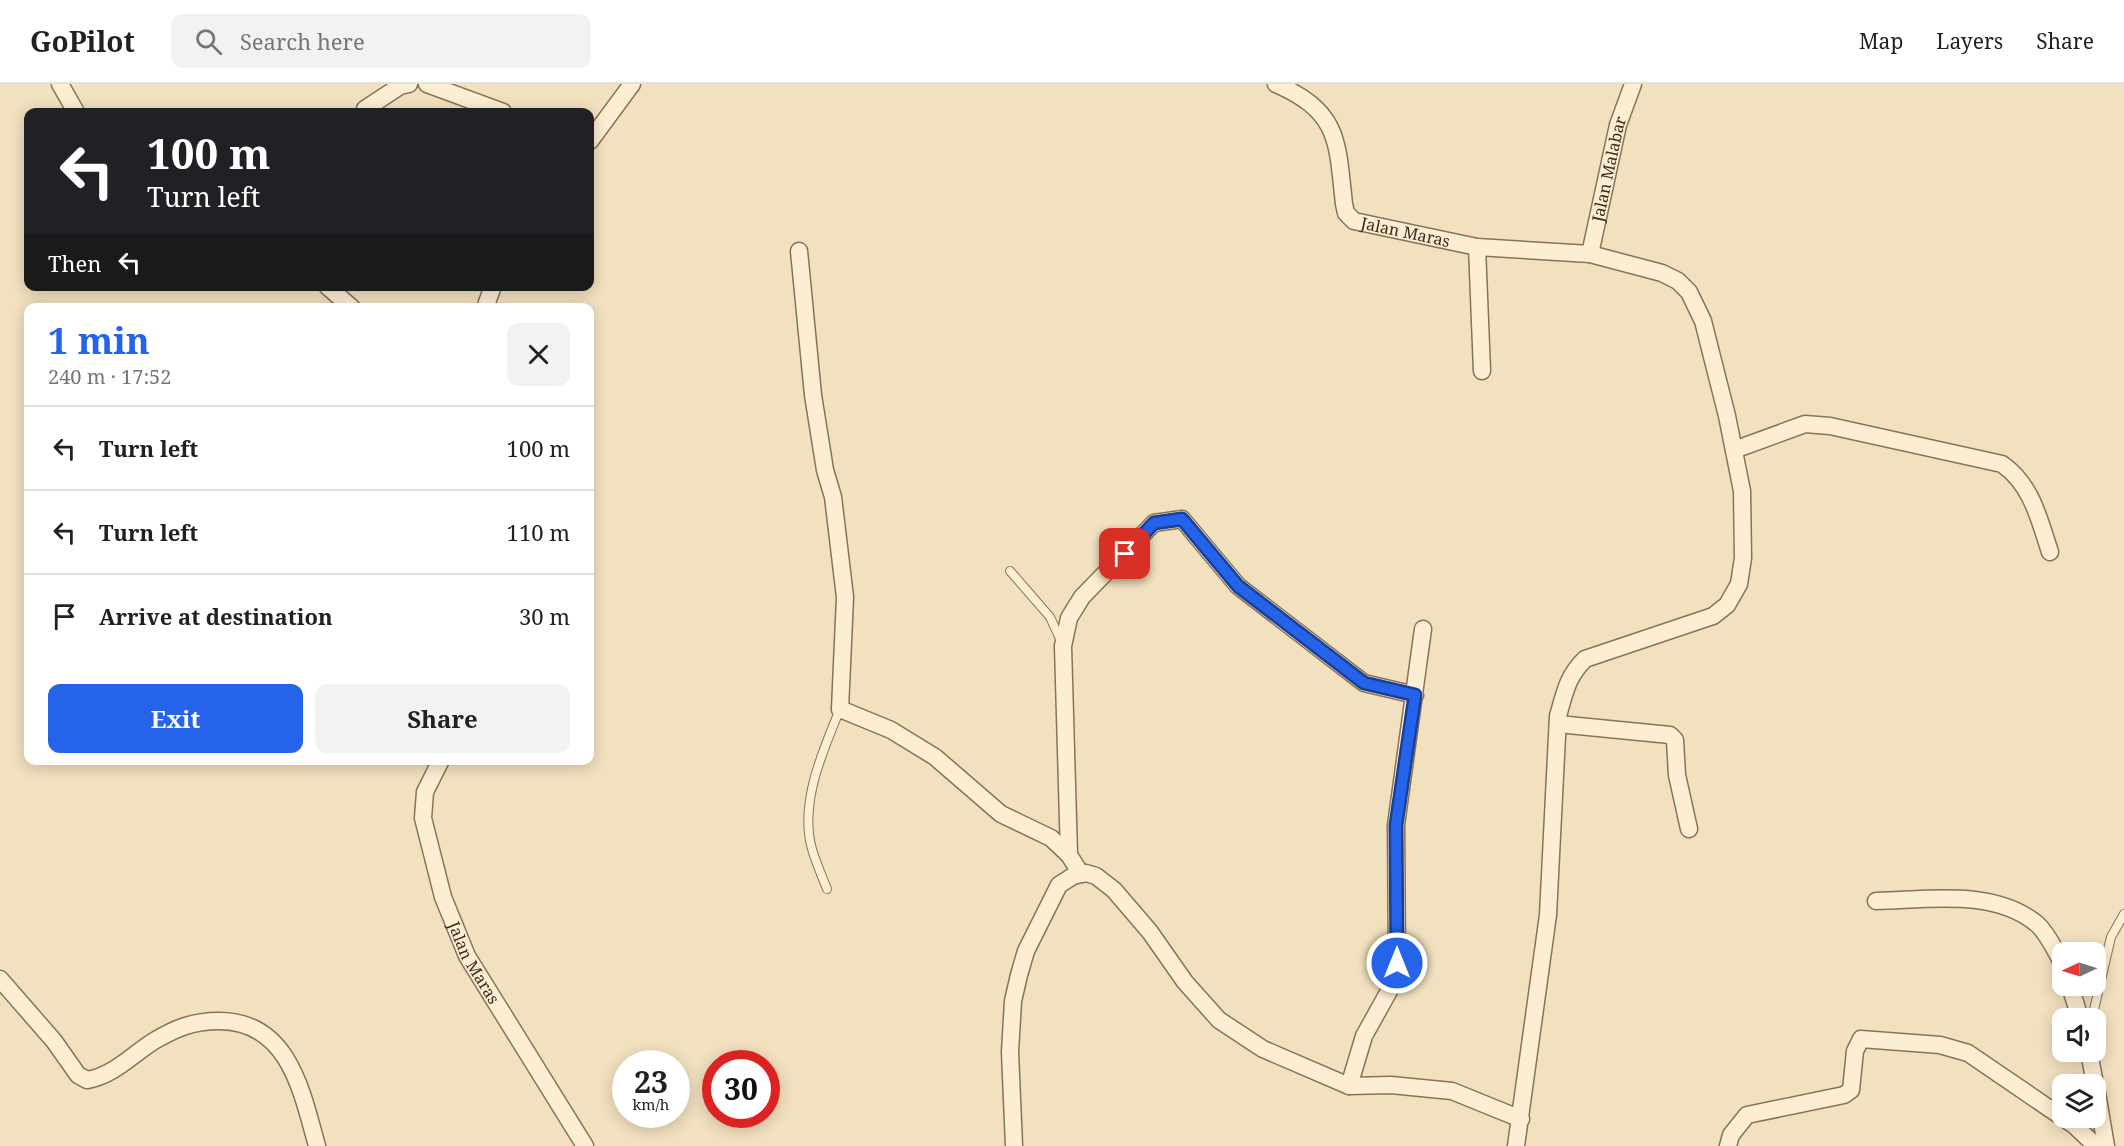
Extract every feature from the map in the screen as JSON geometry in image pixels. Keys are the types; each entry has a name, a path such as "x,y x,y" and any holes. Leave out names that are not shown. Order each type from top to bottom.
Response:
{"street":[{"path":"60,84 74,108"},
{"path":"367,108 400,87 409,84"},
{"path":"427,84 450,88 494,108"},
{"path":"594,136 632,84"},
{"name":"Jalan Maras","path":"1276,84 1313,104 1330,127 1336,138 1346,213 1354,221 1477,247 1590,254 1662,273 1678,281 1689,292 1703,321 1734,450 1742,491 1743,558 1739,584 1727,605 1713,616 1585,659 1572,672 1558,724 1548,915 1516,1146"},
{"name":"Jalan Malabar","path":"1590,254 1618,125 1633,84"},
{"path":"1477,247 1482,371"},
{"path":"799,251 813,395 825,470 833,497 845,597 840,709 891,730 935,757 1001,814 1051,838 1069,855 1081,874"},
{"path":"333,291 346,303"},
{"path":"1734,450 1805,424 1830,426 2002,464 2016,474 2030,494 2050,552"},
{"path":"1069,855 1063,646 1069,618 1082,597 1154,523 1182,519 1238,586 1364,683 1415,695"},
{"path":"1349,1086 1364,1036 1389,991 1397,963 1396,825 1423,629"},
{"path":"1558,724 1670,735 1675,740 1677,775 1689,829"},
{"name":"Jalan Maras","path":"438,765 425,792 423,812 443,897 467,957 585,1146"},
{"path":"1014,1146 1010,1052 1013,1001 1019,975 1026,951 1049,899 1065,879 1081,874 1096,876 1114,890 1150,932 1185,982 1219,1020 1263,1049 1349,1086 1391,1085 1452,1091 1521,1119"},
{"path":"1876,901 1969,899 2007,908 2037,925 2052,948"},
{"path":"0,979 54,1041 78,1075 87,1080 106,1075 153,1042 192,1022 236,1023 264,1034 283,1052 299,1083 317,1146"},
{"path":"1728,1146 1731,1135 1747,1115 1844,1095 1851,1090 1855,1051 1861,1039 1940,1045 1968,1053 2075,1126 2096,1146"},
{"path":"2103,1128 2106,1146"}],"lane":[{"path":"1010,571 1050,617 1063,646"},
{"path":"827,889 812,849 808,819 819,766 840,709"},
{"path":"2094,1008 2110,937 2124,914"}],"route":[{"path":"1125,554 1154,523 1182,519 1238,586 1364,683 1415,695 1396,825 1397,963"}]}
